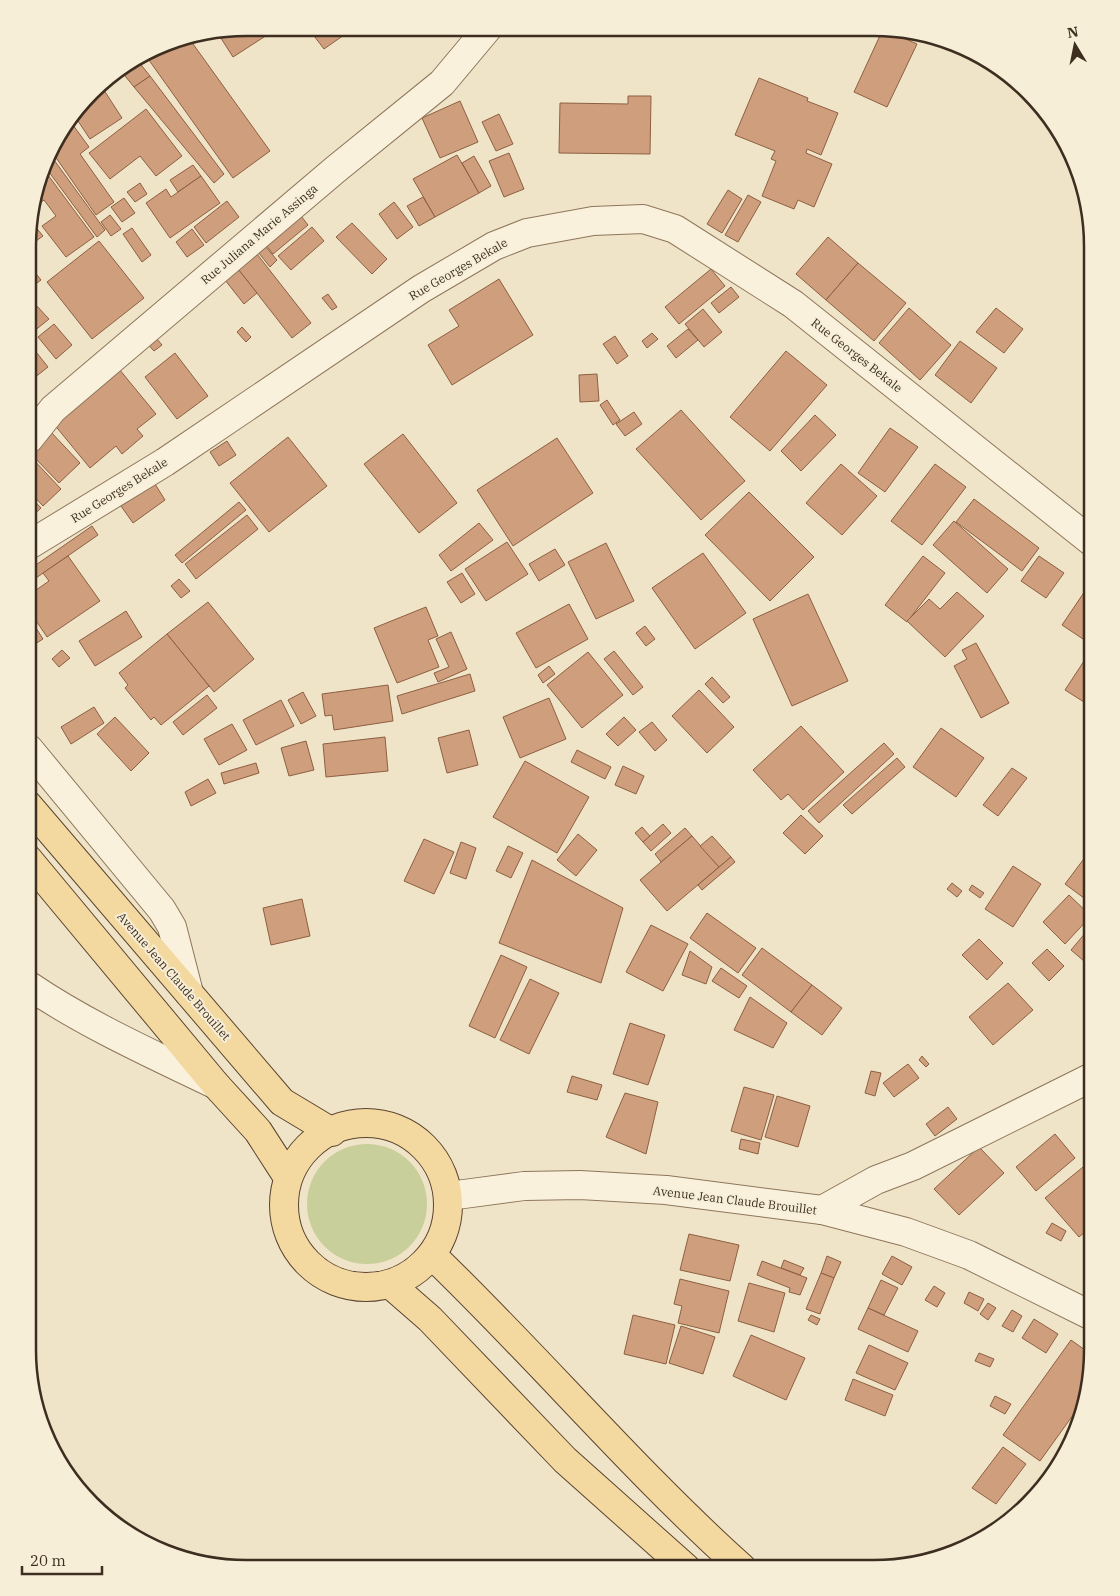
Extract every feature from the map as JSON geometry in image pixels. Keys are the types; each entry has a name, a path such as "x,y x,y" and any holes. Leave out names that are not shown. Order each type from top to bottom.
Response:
{"main road":[{"name":"Avenue Jean Claude Brouillet","path":"36,814 282,1102 332,1132"},
{"path":"36,869 216,1085 258,1131 287,1176"},
{"path":"364,1123 388,1126 411,1136 429,1152 442,1173 449,1196 444,1234 432,1255 422,1266 406,1278 391,1284 361,1288 336,1282 314,1269 297,1250 287,1226 284,1201 287,1176 301,1155 318,1139 332,1132 364,1123"},
{"path":"432,1255 541,1366 635,1467 734,1560"},
{"path":"391,1284 430,1319 565,1460 677,1560"}],"street":[{"name":"Rue Juliana Marie Assinga","path":"36,431 53,410 336,169 442,83 481,36"},
{"name":"Rue Georges Bekale","path":"36,541 165,462 421,289 494,246 527,232 592,221 643,219 675,229 793,304 1084,536"},
{"path":"36,759 162,910 172,927 188,993"},
{"path":"36,990 56,1004 121,1039 216,1085"},
{"path":"822,1210 876,1180 913,1166 1084,1081"},
{"name":"Avenue Jean Claude Brouillet","path":"449,1196 524,1186 580,1185 666,1190 822,1210 906,1232 969,1255 1084,1312"}],"green space":[{"path":"367,1144 379,1145 390,1149 400,1154 409,1162 417,1171 422,1181 426,1192 426,1216 422,1227 417,1237 409,1246 400,1254 390,1259 379,1263 367,1264 355,1263 344,1259 334,1254 325,1246 317,1237 312,1227 308,1216 307,1204 308,1192 312,1181 317,1171 325,1162 334,1154 344,1149 355,1145"}],"building":[{"path":"266,36 233,57 221,38"},
{"path":"314,36 343,36 324,49"},
{"path":"880,36 904,38 917,44 887,107 854,92"},
{"path":"192,43 270,151 233,178 149,60"},
{"path":"141,64 150,76 134,87 124,75"},
{"path":"150,76 224,174 214,183 134,87"},
{"path":"759,78 808,98 807,101 838,113 821,155 807,149 806,153 832,164 814,207 798,200 794,209 762,196 776,161 771,159 775,151 735,135"},
{"path":"105,91 122,118 90,139 78,121"},
{"path":"628,96 651,96 650,154 559,153 560,103 628,104"},
{"path":"460,101 478,142 440,158 422,118"},
{"path":"146,109 182,156 156,176 140,156 110,179 89,153"},
{"path":"499,114 513,144 496,151 482,122"},
{"path":"74,126 89,147 80,154 114,202 96,215 56,158"},
{"path":"509,153 524,189 504,197 489,161"},
{"path":"457,155 479,193 435,217 413,179"},
{"path":"474,156 491,186 479,193 462,163"},
{"path":"54,161 105,230 97,237 49,172"},
{"path":"193,165 201,176 178,192 170,180"},
{"path":"48,175 94,237 66,257 42,226 56,216 44,200 41,203"},
{"path":"201,176 220,203 170,238 146,203 166,189 171,197"},
{"path":"140,183 147,194 135,202 127,192"},
{"path":"728,190 742,199 722,233 707,224"},
{"path":"748,195 761,202 738,242 725,235"},
{"path":"423,197 435,217 419,226 407,206"},
{"path":"124,198 135,213 122,222 111,207"},
{"path":"227,201 239,217 206,243 194,227"},
{"path":"394,202 413,227 397,239 379,214"},
{"path":"110,215 121,229 111,236 101,222"},
{"path":"301,216 308,225 273,254 266,245"},
{"path":"352,223 387,259 372,274 336,237"},
{"path":"312,227 324,241 291,270 278,256"},
{"path":"132,228 151,255 142,262 123,234"},
{"path":"37,229 43,236 36,241"},
{"path":"192,229 204,245 187,257 176,242"},
{"path":"828,237 858,263 826,300 796,274"},
{"path":"99,241 144,298 92,339 47,282"},
{"path":"265,246 277,260 270,267 258,252"},
{"path":"257,254 311,323 292,338 238,269"},
{"path":"858,263 906,303 874,341 826,300"},
{"path":"238,269 257,293 244,304 225,280"},
{"path":"711,269 725,286 679,324 665,307"},
{"path":"36,274 41,280 36,284"},
{"path":"499,279 533,335 452,385 428,345 459,326 449,310"},
{"path":"731,287 739,297 719,313 711,303"},
{"path":"328,294 337,307 332,310 322,298"},
{"path":"36,305 49,319 36,330"},
{"path":"909,308 951,345 920,380 879,343"},
{"path":"996,308 1023,329 1004,353 976,332"},
{"path":"703,309 722,332 704,347 685,324"},
{"path":"54,324 72,345 56,359 38,337"},
{"path":"242,327 251,337 246,342 237,332"},
{"path":"688,329 698,340 676,358 667,346"},
{"path":"152,333 162,345 154,351 144,340"},
{"path":"652,333 658,339 647,348 642,341"},
{"path":"615,336 628,356 617,364 603,344"},
{"path":"960,341 997,368 971,403 935,375"},
{"path":"786,351 827,385 770,451 730,417"},
{"path":"36,352 48,367 36,376"},
{"path":"175,353 208,396 177,419 145,377"},
{"path":"119,369 156,414 137,429 143,436 122,454 116,446 90,468 53,423"},
{"path":"597,374 599,401 580,402 579,375"},
{"path":"607,400 620,420 613,425 600,405"},
{"path":"681,410 745,481 701,520 636,449"},
{"path":"634,412 642,424 625,436 616,424"},
{"path":"815,415 836,435 801,471 781,451"},
{"path":"890,428 918,447 885,492 858,473"},
{"path":"49,430 80,463 59,483 36,459 36,449"},
{"path":"403,434 457,503 419,533 364,464"},
{"path":"288,437 327,486 269,532 230,483"},
{"path":"557,438 593,493 513,546 477,490"},
{"path":"227,441 236,455 219,466 210,452"},
{"path":"36,462 61,489 43,506 36,498"},
{"path":"841,464 877,496 842,535 806,503"},
{"path":"935,464 966,487 922,545 891,521"},
{"path":"155,484 165,500 133,523 121,506"},
{"path":"749,492 814,557 770,601 705,535"},
{"path":"974,499 1039,548 1022,571 956,522"},
{"path":"239,502 246,510 182,563 175,555"},
{"path":"36,503 41,508 36,513"},
{"path":"247,515 258,529 196,579 185,564"},
{"path":"954,521 1008,569 987,593 933,545"},
{"path":"479,523 493,540 451,571 439,555"},
{"path":"92,526 98,535 36,578 36,565"},
{"path":"507,542 528,574 486,601 465,569"},
{"path":"606,543 634,601 596,619 568,562"},
{"path":"555,549 565,565 539,581 529,564"},
{"path":"703,553 746,613 695,649 652,588"},
{"path":"68,556 100,601 47,637 36,620 36,590 49,581 43,573"},
{"path":"923,556 945,573 907,622 885,605"},
{"path":"1039,556 1064,573 1046,598 1021,581"},
{"path":"462,573 475,594 461,603 447,582"},
{"path":"179,579 190,591 181,598 171,586"},
{"path":"957,592 984,616 945,657 907,621 929,599 940,609"},
{"path":"1084,592 1084,638 1083,639 1062,625"},
{"path":"808,594 848,681 792,706 753,619"},
{"path":"208,602 254,659 214,692 167,634"},
{"path":"569,604 588,639 536,668 516,633"},
{"path":"426,607 438,636 428,640 439,667 397,683 374,628"},
{"path":"126,611 142,637 95,666 79,641"},
{"path":"645,626 655,639 646,646 636,633"},
{"path":"36,628 43,639 36,643"},
{"path":"451,632 467,669 438,682 434,673 449,667 436,639"},
{"path":"167,634 209,686 161,725 154,717 151,720 125,688 128,685 119,673"},
{"path":"976,643 1009,703 981,718 954,666 967,659 962,650"},
{"path":"62,650 70,658 59,667 52,659"},
{"path":"614,651 643,687 633,695 604,659"},
{"path":"588,652 623,695 582,728 547,685"},
{"path":"1084,661 1084,702 1065,690"},
{"path":"549,666 555,674 543,683 538,675"},
{"path":"470,674 475,691 402,714 397,696"},
{"path":"712,677 730,697 723,703 705,684"},
{"path":"388,685 393,721 334,730 332,715 325,716 322,694"},
{"path":"699,690 734,727 707,753 672,716"},
{"path":"303,692 316,716 301,724 288,700"},
{"path":"207,695 217,708 183,735 173,722"},
{"path":"549,698 566,739 520,758 503,717"},
{"path":"281,700 294,726 256,745 243,720"},
{"path":"94,707 104,723 71,744 61,727"},
{"path":"115,717 149,753 131,771 97,734"},
{"path":"624,717 636,730 618,746 606,734"},
{"path":"652,722 667,740 655,751 639,732"},
{"path":"232,724 247,750 219,765 204,739"},
{"path":"801,726 844,772 803,810 788,794 781,800 753,770"},
{"path":"941,728 984,758 956,797 913,767"},
{"path":"469,730 478,765 447,773 438,738"},
{"path":"385,737 388,771 326,777 323,744"},
{"path":"306,741 314,770 289,776 281,748"},
{"path":"884,743 894,754 819,823 808,811"},
{"path":"577,750 611,767 605,779 571,762"},
{"path":"897,758 905,767 852,814 843,805"},
{"path":"525,761 589,797 557,853 493,817"},
{"path":"256,763 259,773 224,784 221,773"},
{"path":"623,766 644,776 636,794 615,785"},
{"path":"1012,768 1027,778 998,816 983,805"},
{"path":"208,779 216,793 191,806 185,792"},
{"path":"801,815 823,836 805,854 783,833"},
{"path":"663,824 671,833 651,851 643,842"},
{"path":"642,827 650,836 643,842 635,833"},
{"path":"685,828 692,836 661,862 655,854"},
{"path":"578,834 597,850 576,876 557,860"},
{"path":"692,836 719,867 667,911 640,880"},
{"path":"712,836 731,857 719,867 700,846"},
{"path":"424,839 454,852 434,894 404,881"},
{"path":"461,842 476,848 466,879 450,873"},
{"path":"508,846 523,853 511,878 496,871"},
{"path":"731,857 735,862 702,890 698,885"},
{"path":"1084,859 1084,898 1065,884"},
{"path":"532,860 623,908 601,983 499,943"},
{"path":"1013,866 1041,884 1013,927 985,909"},
{"path":"952,883 962,891 957,897 947,889"},
{"path":"972,885 984,893 980,898 969,890"},
{"path":"1069,895 1084,909 1084,924 1065,944 1043,922"},
{"path":"302,899 310,936 271,945 263,908"},
{"path":"707,913 756,948 738,973 690,938"},
{"path":"651,925 688,944 663,991 626,972"},
{"path":"1084,935 1084,961 1071,950"},
{"path":"979,939 1003,963 987,980 962,955"},
{"path":"762,948 812,985 791,1012 742,975"},
{"path":"1047,949 1064,966 1049,981 1032,963"},
{"path":"690,951 712,967 706,984 682,975"},
{"path":"501,955 527,967 495,1038 469,1026"},
{"path":"721,968 747,986 739,998 712,981"},
{"path":"530,979 559,993 529,1054 500,1040"},
{"path":"1008,983 1033,1010 993,1045 969,1017"},
{"path":"812,985 842,1008 822,1035 791,1012"},
{"path":"750,997 787,1023 773,1048 734,1030"},
{"path":"630,1023 665,1035 648,1085 613,1074"},
{"path":"922,1056 929,1064 926,1067 919,1060"},
{"path":"908,1064 919,1078 894,1097 883,1083"},
{"path":"871,1071 881,1073 875,1096 865,1093"},
{"path":"572,1076 602,1085 597,1100 567,1092"},
{"path":"744,1087 774,1095 761,1140 731,1131"},
{"path":"625,1093 658,1102 646,1154 606,1137"},
{"path":"777,1096 810,1106 798,1147 765,1137"},
{"path":"948,1107 957,1119 935,1136 926,1124"},
{"path":"1055,1134 1075,1158 1036,1191 1016,1167"},
{"path":"741,1139 760,1143 758,1154 739,1149"},
{"path":"979,1147 1004,1173 959,1215 934,1189"},
{"path":"1084,1166 1084,1233 1079,1237 1045,1198"},
{"path":"1052,1223 1066,1231 1061,1241 1046,1233"},
{"path":"689,1234 739,1245 730,1281 680,1270"},
{"path":"827,1256 841,1262 834,1278 821,1273"},
{"path":"892,1256 912,1267 902,1285 882,1274"},
{"path":"784,1260 804,1268 800,1275 781,1268"},
{"path":"762,1261 807,1278 800,1295 789,1292 790,1288 757,1275"},
{"path":"821,1273 834,1278 820,1314 806,1309"},
{"path":"680,1279 729,1291 719,1333 678,1323 682,1306 674,1304"},
{"path":"881,1280 898,1288 884,1315 868,1308"},
{"path":"749,1283 785,1293 774,1332 738,1321"},
{"path":"934,1286 945,1293 937,1307 925,1300"},
{"path":"969,1292 984,1299 978,1311 964,1303"},
{"path":"988,1303 996,1308 988,1320 980,1314"},
{"path":"868,1308 918,1331 908,1352 858,1329"},
{"path":"1012,1310 1022,1316 1013,1332 1002,1326"},
{"path":"633,1315 675,1325 666,1364 624,1354"},
{"path":"811,1315 820,1319 817,1325 808,1320"},
{"path":"1034,1319 1058,1334 1046,1353 1022,1338"},
{"path":"681,1326 715,1337 703,1374 669,1363"},
{"path":"751,1335 805,1358 786,1400 733,1376"},
{"path":"1071,1340 1084,1349 1082,1378 1074,1413 1040,1461 1003,1435"},
{"path":"869,1345 908,1363 895,1390 856,1373"},
{"path":"979,1353 994,1359 990,1367 975,1361"},
{"path":"853,1379 893,1395 885,1416 845,1400"},
{"path":"995,1396 1011,1404 1005,1414 990,1406"},
{"path":"1003,1447 1026,1464 996,1504 972,1488"}]}
